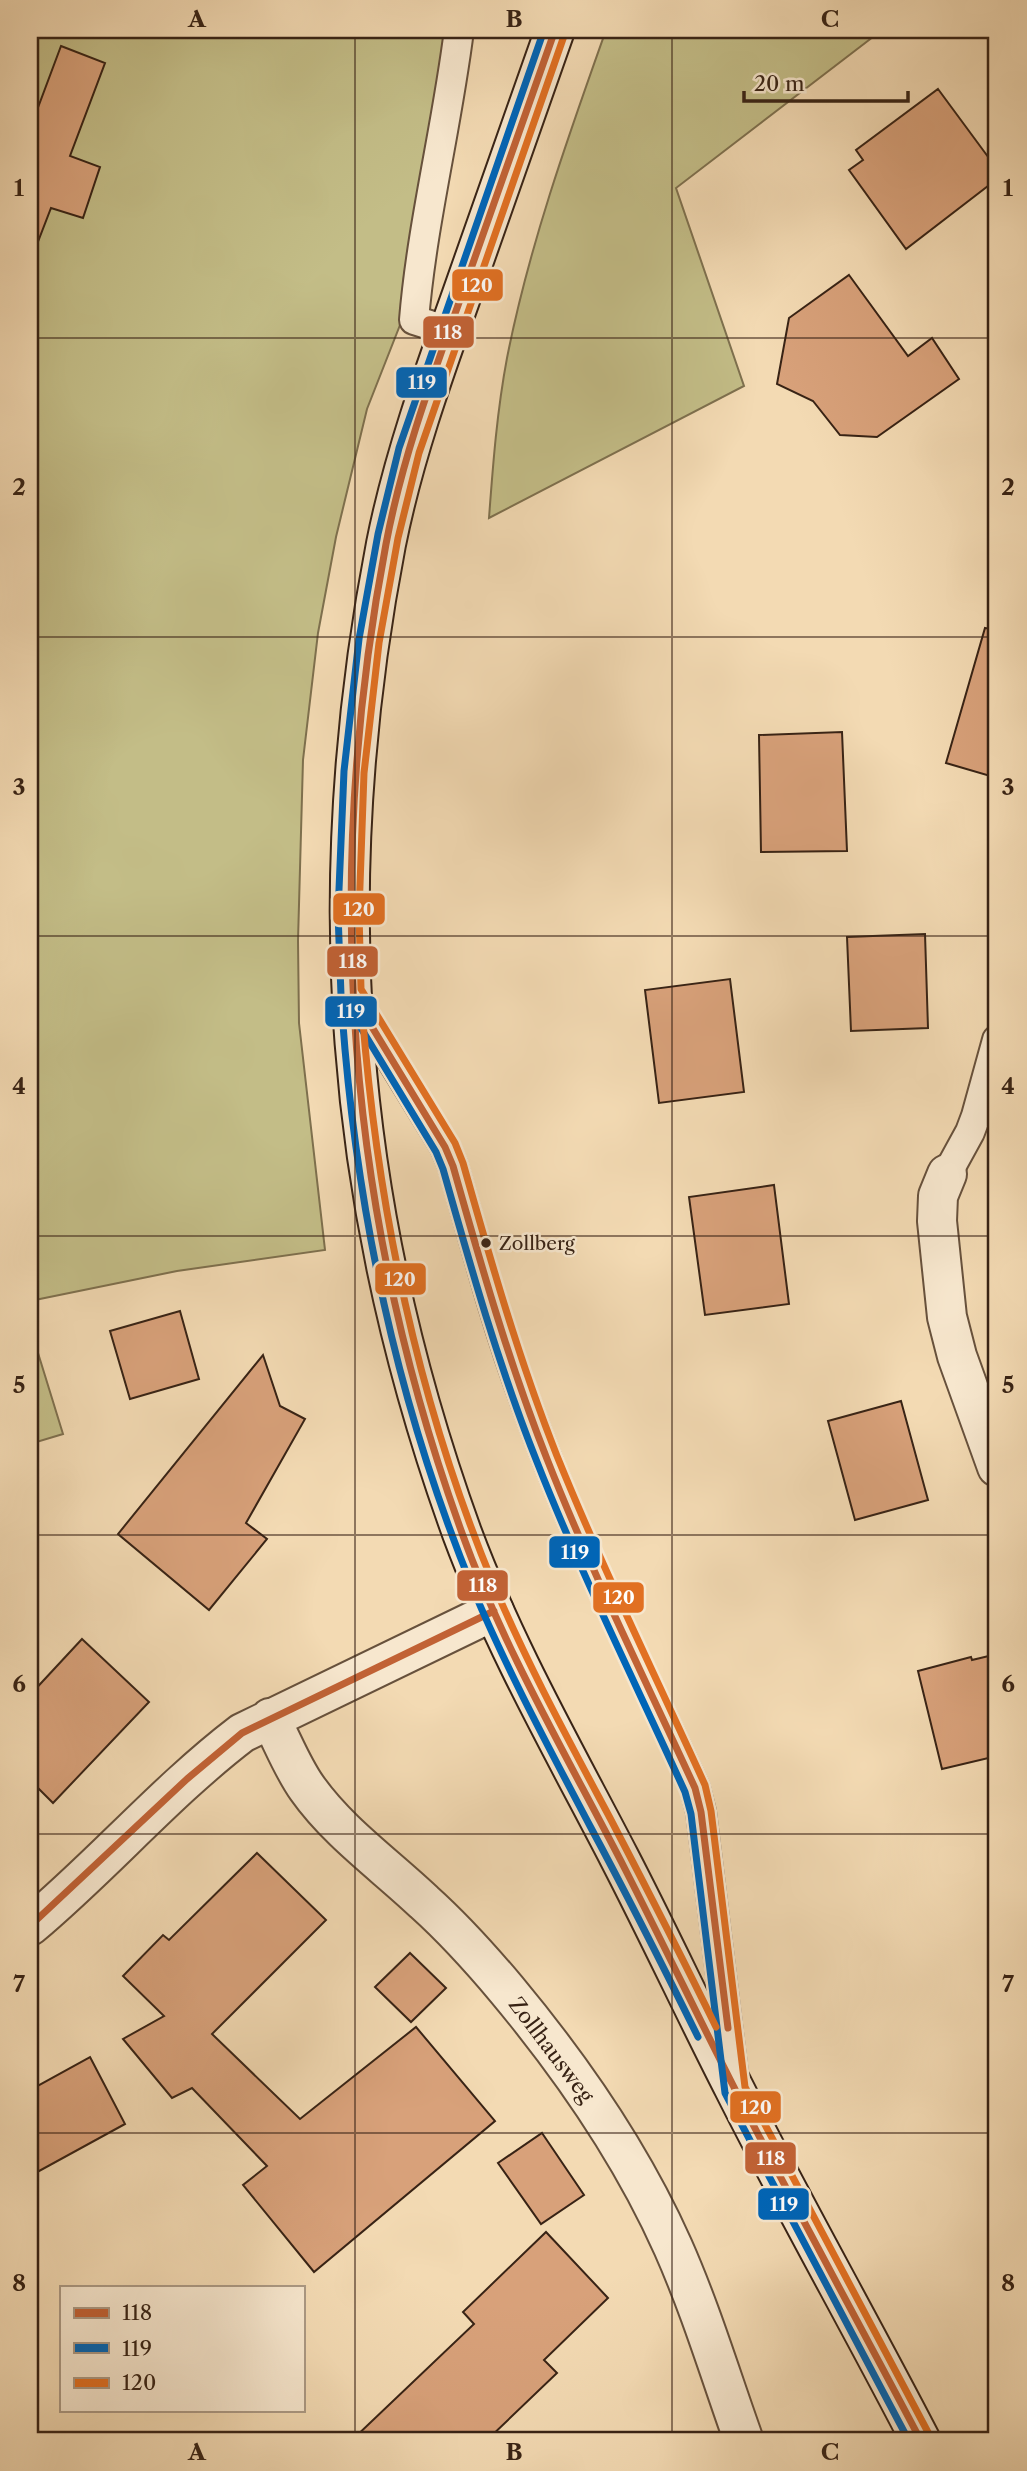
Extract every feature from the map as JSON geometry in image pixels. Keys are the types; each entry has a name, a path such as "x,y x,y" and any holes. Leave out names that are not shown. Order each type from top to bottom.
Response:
{"main road":[{"path":"555,30 409,450 388,537 369,641 354,772 349,853 351,992 360,1117 371,1191 392,1295 435,1451 463,1534 494,1611 541,1712 620,1858 735,2090 921,2441"},
{"path":"947,1174 938,1196 937,1221 947,1317 957,1356 997,1467"},
{"path":"30,1926 87,1876 216,1752 242,1733 494,1611"},
{"name":"Zollhausweg","path":"270,1718 304,1785 316,1800 463,1940 545,2038 604,2121 645,2191 673,2248 731,2438"}],"lane":[{"path":"449,331 414,320 417,278 459,30"},
{"path":"351,992 453,1166 508,1353 528,1410 590,1559 695,1788 701,1812 735,2090"},
{"path":"947,1174 976,1116 997,1040"}],"shaded area":[{"path":"30,30 446,30 404,276 400,325 367,409 336,537 318,633 303,760 298,941 299,1023 325,1250 177,1271 30,1301"},
{"path":"606,30 882,30 676,188 744,386 489,518 501,398 516,316 550,192"},
{"path":"30,1327 63,1434 30,1444"}],"building":[{"path":"61,46 105,63 70,156 100,167 83,218 51,208 34,252 30,251 30,129"},
{"path":"938,89 997,169 997,179 906,249 849,170 863,160 856,150"},
{"path":"849,275 908,356 932,338 959,379 877,437 840,435 813,401 777,384 789,318"},
{"path":"985,628 997,630 997,778 946,763"},
{"path":"842,732 847,851 761,852 759,735"},
{"path":"925,934 928,1028 851,1031 847,937"},
{"path":"730,979 744,1092 659,1103 645,990"},
{"path":"774,1185 789,1304 705,1315 689,1197"},
{"path":"180,1311 199,1379 130,1399 110,1331"},
{"path":"263,1355 280,1406 305,1419 246,1523 267,1539 209,1610 118,1534"},
{"path":"901,1401 928,1500 855,1520 828,1421"},
{"path":"82,1639 149,1702 53,1803 30,1780 30,1695"},
{"path":"997,1654 997,1756 942,1769 918,1671 971,1657 972,1660"},
{"path":"257,1853 326,1920 212,2034 300,2119 416,2027 495,2121 314,2272 243,2185 267,2166 192,2088 172,2098 123,2039 164,2016 123,1976 163,1935 169,1940"},
{"path":"410,1953 446,1988 411,2022 375,1987"},
{"path":"90,2057 125,2124 30,2176 30,2090"},
{"path":"542,2133 584,2195 541,2224 498,2163"},
{"path":"546,2232 608,2298 544,2360 557,2373 486,2441 351,2441 474,2324 463,2312"}],"transit line":[{"name":"119","path":"544,30 399,448 378,534 359,639 344,771 338,913 341,995 436,1152 498,1354 537,1462 590,1587 685,1792 691,1814 725,2093 909,2441"},
{"name":"118","path":"555,30 439,358 400,481 386,544 366,670 354,795 351,920 356,1044 370,1167 392,1290 423,1412 462,1533 497,1619 741,2101 921,2441"},
{"name":"120","path":"565,33 419,453 398,538 379,643 364,773 359,913 361,989 455,1143 518,1347 557,1456 610,1580 705,1785 711,1811 745,2087 930,2436"},
{"name":"118","path":"358,1004 445,1147 508,1350 547,1459 600,1584 695,1788 701,1812 728,2028"},
{"name":"120","path":"362,1010 378,1156 405,1302 443,1445 466,1514 493,1583 534,1673 716,2027"},
{"name":"119","path":"342,1012 358,1160 370,1233 402,1378 446,1520 473,1589 514,1679 698,2037"},
{"name":"118","path":"30,1926 187,1779 242,1733 494,1611"}],"place":[{"name":"Zollberg","path":"486,1243"}]}
